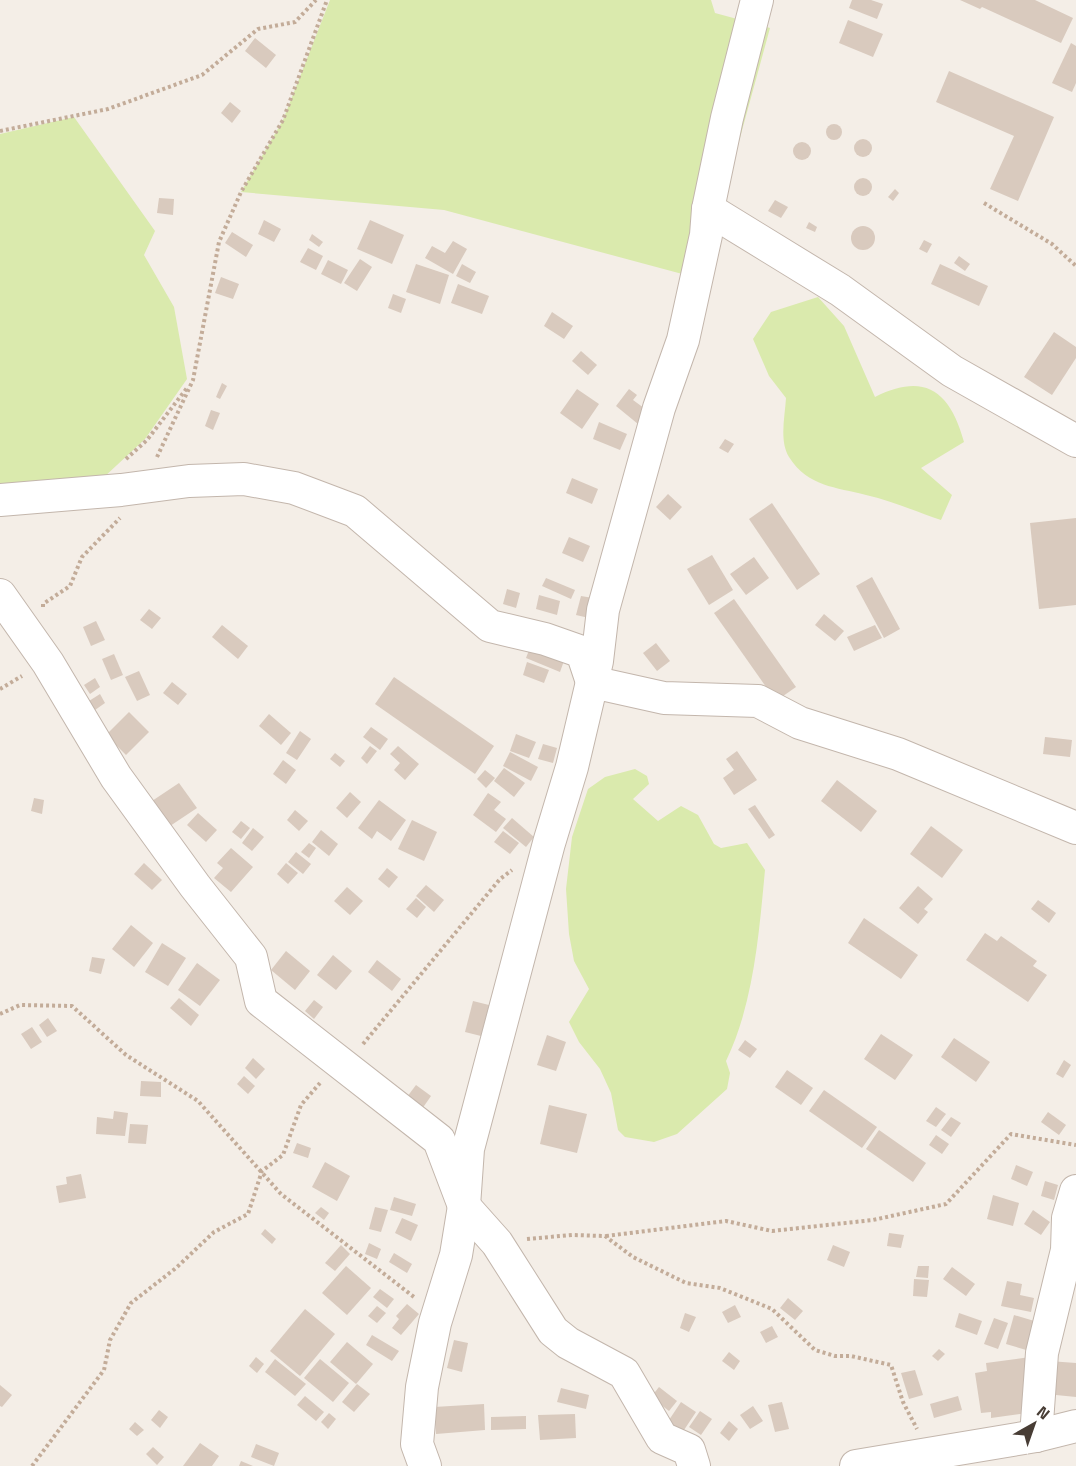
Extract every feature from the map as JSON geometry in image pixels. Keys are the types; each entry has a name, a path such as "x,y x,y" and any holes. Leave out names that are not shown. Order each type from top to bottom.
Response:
{"street":[{"path":"424,1466 417,1444 422,1387 435,1323 456,1255 465,1206 468,1149 549,843 572,767 592,682 603,610 659,408 683,340 706,235 708,209 727,118 757,0"},
{"path":"708,209 840,290 952,371 1076,441"},
{"path":"0,500 121,490 189,481 244,479 294,488 355,511 490,626 545,639 582,652 592,682"},
{"path":"0,595 48,663 116,777 195,886 251,957 261,1001 439,1140 465,1206 497,1243 553,1331 568,1343 624,1373 662,1438 688,1450 694,1466"},
{"path":"592,682 664,698 758,701 800,723 898,754 1076,828"},
{"path":"1036,1436 1042,1353 1067,1250 1068,1218 1076,1191"},
{"path":"856,1466 1036,1436 1076,1426"}],"path":[{"path":"0,131 108,109 202,75 258,28 295,22 316,0"},
{"path":"44,616 43,604 70,586 81,557 108,532 148,485 164,438 193,380 219,242 241,192 283,120 327,0"},
{"path":"984,203 1052,244 1076,266"},
{"path":"122,463 147,440 193,380"},
{"path":"32,1466 104,1370 110,1340 130,1303 176,1268 214,1232 248,1214 262,1171 283,1155 301,1105 341,1063 357,1052 500,879 549,843"},
{"path":"0,1014 20,1005 72,1006 126,1055 198,1101 281,1194 409,1292 435,1323"},
{"path":"497,1243 572,1234 605,1236 726,1221 772,1231 873,1220 946,1204 1011,1134 1076,1145"},
{"path":"605,1236 633,1257 686,1283 720,1288 772,1309 815,1350 835,1356 851,1356 891,1365 903,1402 929,1454"}],"green space":[{"path":"330,0 711,0 715,13 770,28 721,207 686,275 444,210 241,192 283,120"},
{"path":"74,117 155,231 144,255 174,307 187,379 145,439 89,491 0,486 0,134"},
{"path":"818,297 844,326 875,397 908,386 921,387 933,391 951,410 964,442 921,468 952,495 941,520 885,500 823,484 805,474 789,457 783,436 786,398 769,376 753,339 771,312"},
{"path":"635,769 647,776 649,784 633,799 658,821 681,806 698,815 714,844 721,848 747,843 765,870 749,992 743,1016 726,1061 730,1073 727,1089 677,1134 654,1142 625,1137 618,1130 611,1093 600,1069 579,1042 569,1022 589,989 574,961 569,934 566,889 572,837 588,789 605,777"}],"building":[{"path":"852,0 871,0 883,4 877,19 849,8"},
{"path":"960,0 1035,0 1073,18 1061,43 982,7 980,9"},
{"path":"848,20 883,34 873,57 839,43"},
{"path":"255,38 276,55 266,68 245,51"},
{"path":"1071,43 1076,46 1076,83 1072,92 1052,83"},
{"path":"949,71 1054,117 1018,201 990,189 1014,136 936,102"},
{"path":"230,102 241,111 232,123 221,113"},
{"path":"834,124 840,126 842,132 840,138 834,140 828,138 826,132 828,126"},
{"path":"863,139 869,142 872,148 869,154 863,157 857,154 854,148 857,142"},
{"path":"802,142 808,145 811,151 808,157 802,160 796,157 793,151 796,145"},
{"path":"863,178 869,181 872,187 869,193 863,196 857,193 854,187 857,181"},
{"path":"895,189 899,193 893,201 888,197"},
{"path":"159,198 174,199 173,215 157,213"},
{"path":"775,200 788,207 781,218 768,211"},
{"path":"264,220 281,229 274,242 258,234"},
{"path":"370,220 404,235 392,264 357,249"},
{"path":"809,222 817,227 815,232 806,228"},
{"path":"863,226 871,230 875,238 871,246 863,250 855,246 851,238 855,230"},
{"path":"232,232 253,245 246,257 225,243"},
{"path":"312,234 323,242 319,247 309,240"},
{"path":"924,240 932,244 927,253 919,249"},
{"path":"453,241 467,249 453,274 425,258 432,246 445,253"},
{"path":"308,248 323,256 316,270 300,262"},
{"path":"959,256 970,264 965,271 954,263"},
{"path":"360,259 372,267 357,291 344,283"},
{"path":"328,260 348,270 341,284 321,274"},
{"path":"416,264 449,275 440,304 406,292"},
{"path":"462,264 476,272 470,283 456,276"},
{"path":"940,264 988,286 979,306 931,284"},
{"path":"221,277 239,284 233,299 215,293"},
{"path":"458,284 489,296 482,314 451,303"},
{"path":"393,294 406,299 401,313 388,308"},
{"path":"552,312 573,326 564,339 544,326"},
{"path":"1054,332 1076,347 1076,358 1052,395 1024,377"},
{"path":"581,351 597,365 588,375 572,361"},
{"path":"222,383 227,386 220,399 216,397"},
{"path":"577,389 599,404 582,429 560,413"},
{"path":"629,389 637,395 633,400 648,411 638,424 616,406"},
{"path":"211,410 220,413 213,430 205,426"},
{"path":"599,422 627,434 620,450 593,439"},
{"path":"725,439 734,444 728,453 719,448"},
{"path":"572,478 598,489 592,504 566,493"},
{"path":"668,494 682,507 670,520 656,507"},
{"path":"772,503 820,574 797,590 749,519"},
{"path":"1076,518 1076,605 1039,609 1030,523"},
{"path":"569,537 590,546 583,562 562,553"},
{"path":"712,555 733,590 709,605 687,569"},
{"path":"754,557 769,578 746,595 730,574"},
{"path":"872,577 900,629 884,638 856,586"},
{"path":"546,578 575,590 571,599 542,586"},
{"path":"507,589 520,593 516,608 503,604"},
{"path":"539,595 560,601 557,615 536,609"},
{"path":"581,596 593,598 589,618 576,615"},
{"path":"734,599 796,687 776,701 714,613"},
{"path":"149,609 161,618 152,629 140,620"},
{"path":"824,614 844,631 835,641 815,625"},
{"path":"96,621 105,640 91,646 83,627"},
{"path":"222,625 248,646 238,659 212,637"},
{"path":"875,625 882,638 854,651 847,637"},
{"path":"656,643 670,661 657,671 643,653"},
{"path":"531,645 565,658 560,672 526,658"},
{"path":"114,654 123,675 111,680 102,659"},
{"path":"527,662 549,670 544,683 523,675"},
{"path":"139,671 150,695 137,701 125,677"},
{"path":"394,677 494,746 475,774 375,704"},
{"path":"95,678 100,687 90,694 84,685"},
{"path":"172,682 187,694 178,705 163,693"},
{"path":"100,694 105,703 95,710 89,701"},
{"path":"129,712 149,732 126,755 106,735"},
{"path":"269,714 291,733 281,745 259,726"},
{"path":"371,727 388,739 380,750 363,737"},
{"path":"300,731 311,739 297,760 286,753"},
{"path":"516,734 536,742 529,758 510,751"},
{"path":"1045,737 1072,740 1070,757 1043,754"},
{"path":"543,744 557,748 553,763 538,759"},
{"path":"370,746 377,751 367,764 361,758"},
{"path":"398,746 419,764 405,780 394,770 400,763 390,754"},
{"path":"737,751 757,780 734,795 723,778 734,770 726,759"},
{"path":"510,752 538,767 531,781 503,766"},
{"path":"335,753 345,761 340,767 330,759"},
{"path":"283,760 296,770 286,784 273,774"},
{"path":"504,768 525,783 514,797 494,781"},
{"path":"485,770 495,778 486,788 477,779"},
{"path":"837,780 877,811 861,832 821,801"},
{"path":"179,783 197,808 170,826 152,801"},
{"path":"350,792 361,802 347,818 336,808"},
{"path":"488,793 501,802 494,810 506,819 496,832 473,815"},
{"path":"34,798 44,800 42,814 31,811"},
{"path":"379,800 406,820 391,841 377,831 372,839 358,828"},
{"path":"755,805 775,835 769,839 748,809"},
{"path":"295,810 308,821 299,831 287,820"},
{"path":"198,813 217,830 206,842 187,825"},
{"path":"512,818 534,837 526,847 503,828"},
{"path":"412,820 437,832 424,861 398,849"},
{"path":"241,821 250,828 241,839 232,832"},
{"path":"931,826 963,850 942,878 910,854"},
{"path":"253,828 264,837 252,851 242,843"},
{"path":"321,830 338,844 329,856 312,842"},
{"path":"503,831 519,843 510,854 494,842"},
{"path":"309,843 316,848 309,858 301,852"},
{"path":"231,848 253,867 231,892 214,878 223,868 217,863"},
{"path":"296,852 311,864 303,874 288,862"},
{"path":"144,863 162,880 152,890 134,874"},
{"path":"286,863 298,873 288,884 277,874"},
{"path":"387,868 398,877 389,888 378,879"},
{"path":"426,885 444,900 434,912 416,896"},
{"path":"918,886 933,899 924,909 928,912 918,924 899,908"},
{"path":"347,887 363,901 350,915 334,901"},
{"path":"416,898 426,907 417,918 406,909"},
{"path":"1038,900 1056,913 1049,923 1031,909"},
{"path":"864,918 918,955 901,979 848,943"},
{"path":"131,925 153,943 134,967 112,949"},
{"path":"985,933 997,941 1001,936 1037,961 1033,966 1047,975 1028,1002 966,960"},
{"path":"162,943 186,958 168,986 145,972"},
{"path":"286,951 310,971 295,990 271,970"},
{"path":"333,955 352,971 336,990 317,975"},
{"path":"92,957 105,959 101,974 89,971"},
{"path":"377,960 401,979 392,991 368,972"},
{"path":"197,963 220,980 200,1006 178,990"},
{"path":"179,998 199,1015 191,1026 170,1008"},
{"path":"314,1000 323,1007 314,1019 305,1011"},
{"path":"473,1001 489,1005 481,1036 465,1032"},
{"path":"48,1018 57,1031 47,1037 39,1025"},
{"path":"32,1027 42,1042 31,1049 21,1034"},
{"path":"881,1034 913,1055 895,1080 864,1059"},
{"path":"547,1035 566,1042 556,1071 537,1065"},
{"path":"954,1038 990,1062 976,1082 941,1057"},
{"path":"745,1040 757,1049 750,1058 738,1050"},
{"path":"253,1058 265,1069 256,1079 245,1068"},
{"path":"1064,1060 1071,1065 1063,1078 1056,1074"},
{"path":"787,1070 813,1088 801,1105 775,1087"},
{"path":"244,1076 255,1086 248,1094 237,1084"},
{"path":"141,1081 161,1082 161,1097 140,1096"},
{"path":"416,1085 431,1096 422,1109 407,1097"},
{"path":"824,1090 877,1127 862,1148 809,1111"},
{"path":"549,1105 587,1114 577,1153 540,1144"},
{"path":"936,1107 946,1114 936,1127 926,1121"},
{"path":"114,1111 128,1113 125,1136 96,1134 97,1117 113,1119"},
{"path":"1048,1112 1066,1125 1059,1135 1041,1122"},
{"path":"951,1117 961,1123 951,1137 941,1130"},
{"path":"130,1124 148,1125 146,1144 128,1143"},
{"path":"879,1130 926,1163 913,1182 866,1149"},
{"path":"936,1135 949,1144 942,1154 929,1145"},
{"path":"297,1143 311,1148 308,1158 293,1153"},
{"path":"325,1162 350,1176 337,1201 312,1187"},
{"path":"1016,1165 1033,1172 1027,1186 1011,1179"},
{"path":"81,1174 86,1198 59,1203 56,1186 67,1184 66,1177"},
{"path":"1045,1181 1058,1185 1054,1200 1041,1196"},
{"path":"993,1195 1019,1203 1013,1226 987,1219"},
{"path":"394,1197 416,1204 412,1216 390,1210"},
{"path":"321,1207 329,1213 324,1220 315,1213"},
{"path":"375,1207 388,1210 381,1232 369,1229"},
{"path":"1033,1210 1050,1222 1041,1235 1024,1224"},
{"path":"402,1218 418,1225 411,1241 395,1233"},
{"path":"265,1229 276,1239 272,1244 261,1234"},
{"path":"889,1233 904,1235 901,1248 887,1246"},
{"path":"369,1243 381,1249 377,1259 365,1254"},
{"path":"341,1245 350,1254 335,1271 325,1263"},
{"path":"833,1245 850,1252 844,1267 827,1260"},
{"path":"394,1253 412,1264 407,1273 389,1262"},
{"path":"346,1266 371,1288 347,1315 322,1293"},
{"path":"918,1266 929,1266 928,1278 916,1277"},
{"path":"952,1267 975,1284 966,1296 943,1279"},
{"path":"914,1279 929,1280 927,1297 913,1296"},
{"path":"1007,1281 1022,1284 1020,1295 1034,1298 1031,1312 1001,1306"},
{"path":"380,1289 394,1299 387,1308 373,1297"},
{"path":"788,1298 803,1311 795,1320 780,1308"},
{"path":"407,1304 419,1314 401,1335 392,1328 399,1319 396,1316"},
{"path":"735,1305 741,1317 728,1323 722,1312"},
{"path":"377,1306 386,1313 377,1323 368,1316"},
{"path":"305,1309 335,1334 300,1376 270,1351"},
{"path":"685,1313 696,1317 689,1332 680,1328"},
{"path":"959,1313 982,1321 977,1335 955,1327"},
{"path":"1014,1315 1041,1323 1033,1352 1006,1344"},
{"path":"994,1318 1008,1323 998,1349 984,1344"},
{"path":"772,1326 778,1337 766,1343 760,1332"},
{"path":"372,1335 399,1351 392,1361 366,1345"},
{"path":"454,1340 468,1343 462,1372 447,1368"},
{"path":"347,1342 373,1364 356,1384 330,1362"},
{"path":"939,1349 945,1354 938,1361 932,1356"},
{"path":"729,1352 740,1361 734,1370 722,1361"},
{"path":"256,1357 264,1364 257,1373 249,1366"},
{"path":"1030,1357 1028,1413 991,1418 991,1412 981,1413 975,1373 987,1371 986,1363"},
{"path":"275,1359 306,1384 295,1396 265,1372"},
{"path":"320,1359 349,1383 333,1402 304,1378"},
{"path":"1049,1361 1076,1363 1076,1397 1046,1394"},
{"path":"915,1370 923,1395 909,1399 901,1373"},
{"path":"357,1384 370,1394 354,1412 342,1402"},
{"path":"0,1385 12,1395 2,1407 0,1406"},
{"path":"659,1387 677,1401 669,1411 651,1397"},
{"path":"561,1388 589,1395 586,1409 557,1402"},
{"path":"305,1396 324,1412 316,1421 297,1405"},
{"path":"958,1396 962,1410 934,1418 930,1404"},
{"path":"681,1402 696,1412 682,1433 667,1423"},
{"path":"782,1402 789,1429 775,1432 768,1405"},
{"path":"484,1404 485,1430 436,1434 434,1407"},
{"path":"753,1406 763,1421 750,1429 740,1415"},
{"path":"159,1410 168,1417 160,1428 151,1420"},
{"path":"700,1411 712,1419 701,1435 689,1427"},
{"path":"329,1413 336,1419 328,1429 321,1422"},
{"path":"575,1414 576,1438 540,1440 538,1415"},
{"path":"526,1416 526,1429 491,1430 491,1417"},
{"path":"729,1421 738,1429 729,1441 720,1433"},
{"path":"135,1422 144,1430 137,1436 129,1429"},
{"path":"200,1443 219,1456 212,1466 183,1466"},
{"path":"256,1444 279,1453 274,1466 251,1457"},
{"path":"153,1447 164,1457 157,1465 146,1454"},
{"path":"241,1461 253,1466 239,1466"}]}
